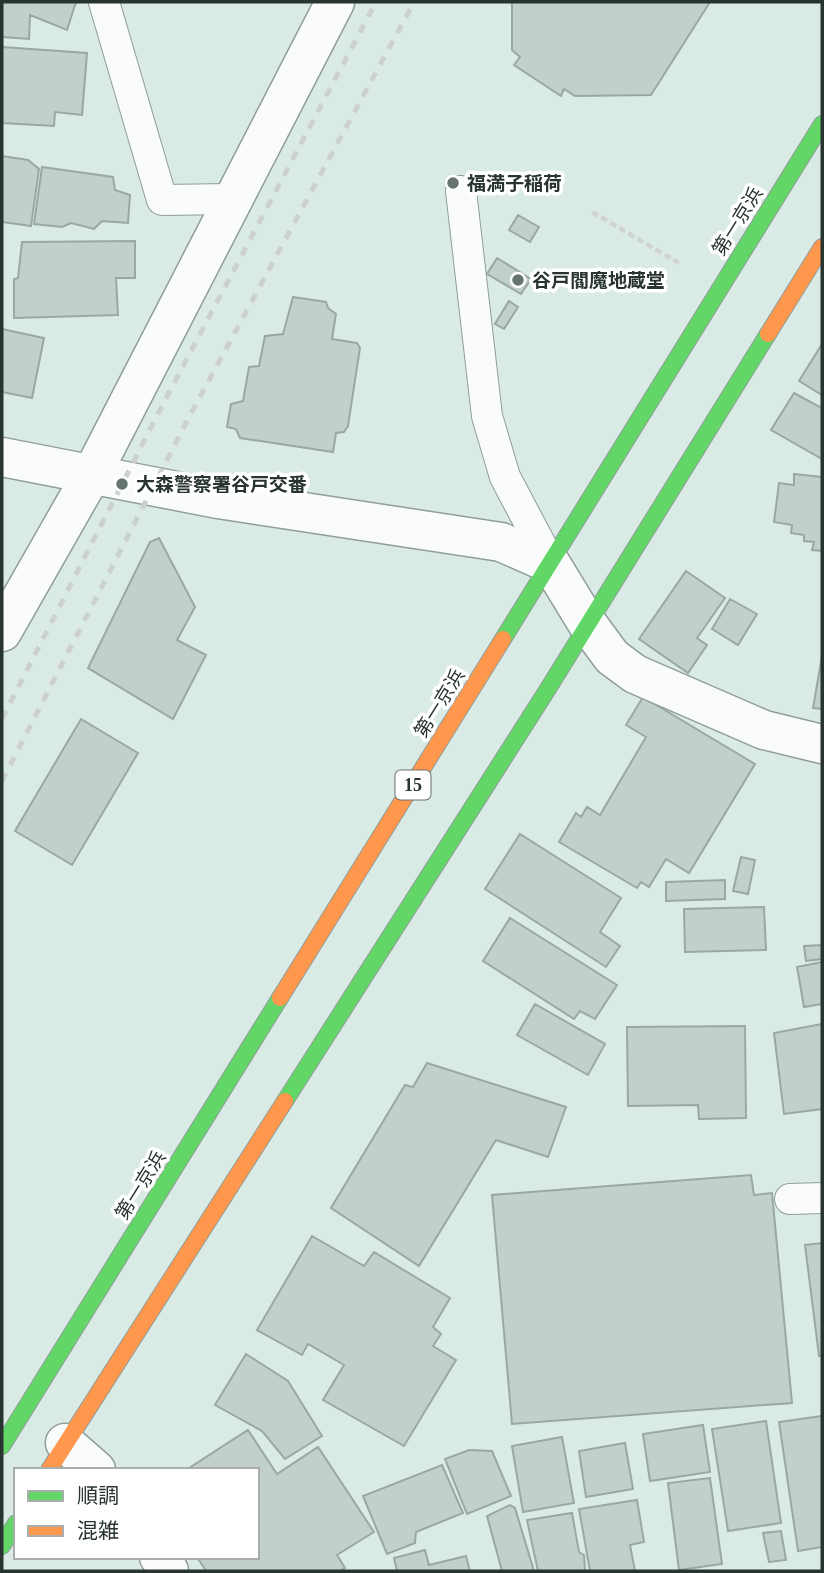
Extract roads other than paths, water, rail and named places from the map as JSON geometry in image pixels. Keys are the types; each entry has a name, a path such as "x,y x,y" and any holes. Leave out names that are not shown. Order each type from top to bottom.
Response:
{"highway":[{"name":"第一京浜","path":"2,1446 822,124"},
{"path":"57,1456 587,623 822,247"},
{"path":"2,1546 14,1526"}],"street":[{"path":"2,632 92,474 231,199 335,2"},
{"path":"2,457 218,499 501,542 551,564 587,623 612,657 635,674 764,730 822,744"},
{"path":"57,1456 90,1468"}],"lane":[{"path":"104,2 162,200 231,199"},
{"path":"461,191 487,416 505,477 551,564"},
{"path":"790,1199 822,1198"}],"railway":[{"path":"2,719 164,402 376,2"},
{"path":"2,781 188,419 414,2"}],"place":[{"name":"福満子稲荷","path":"453,183"},
{"name":"谷戸閻魔地蔵堂","path":"518,280"},
{"name":"大森警察署谷戸交番","path":"122,484"}]}
